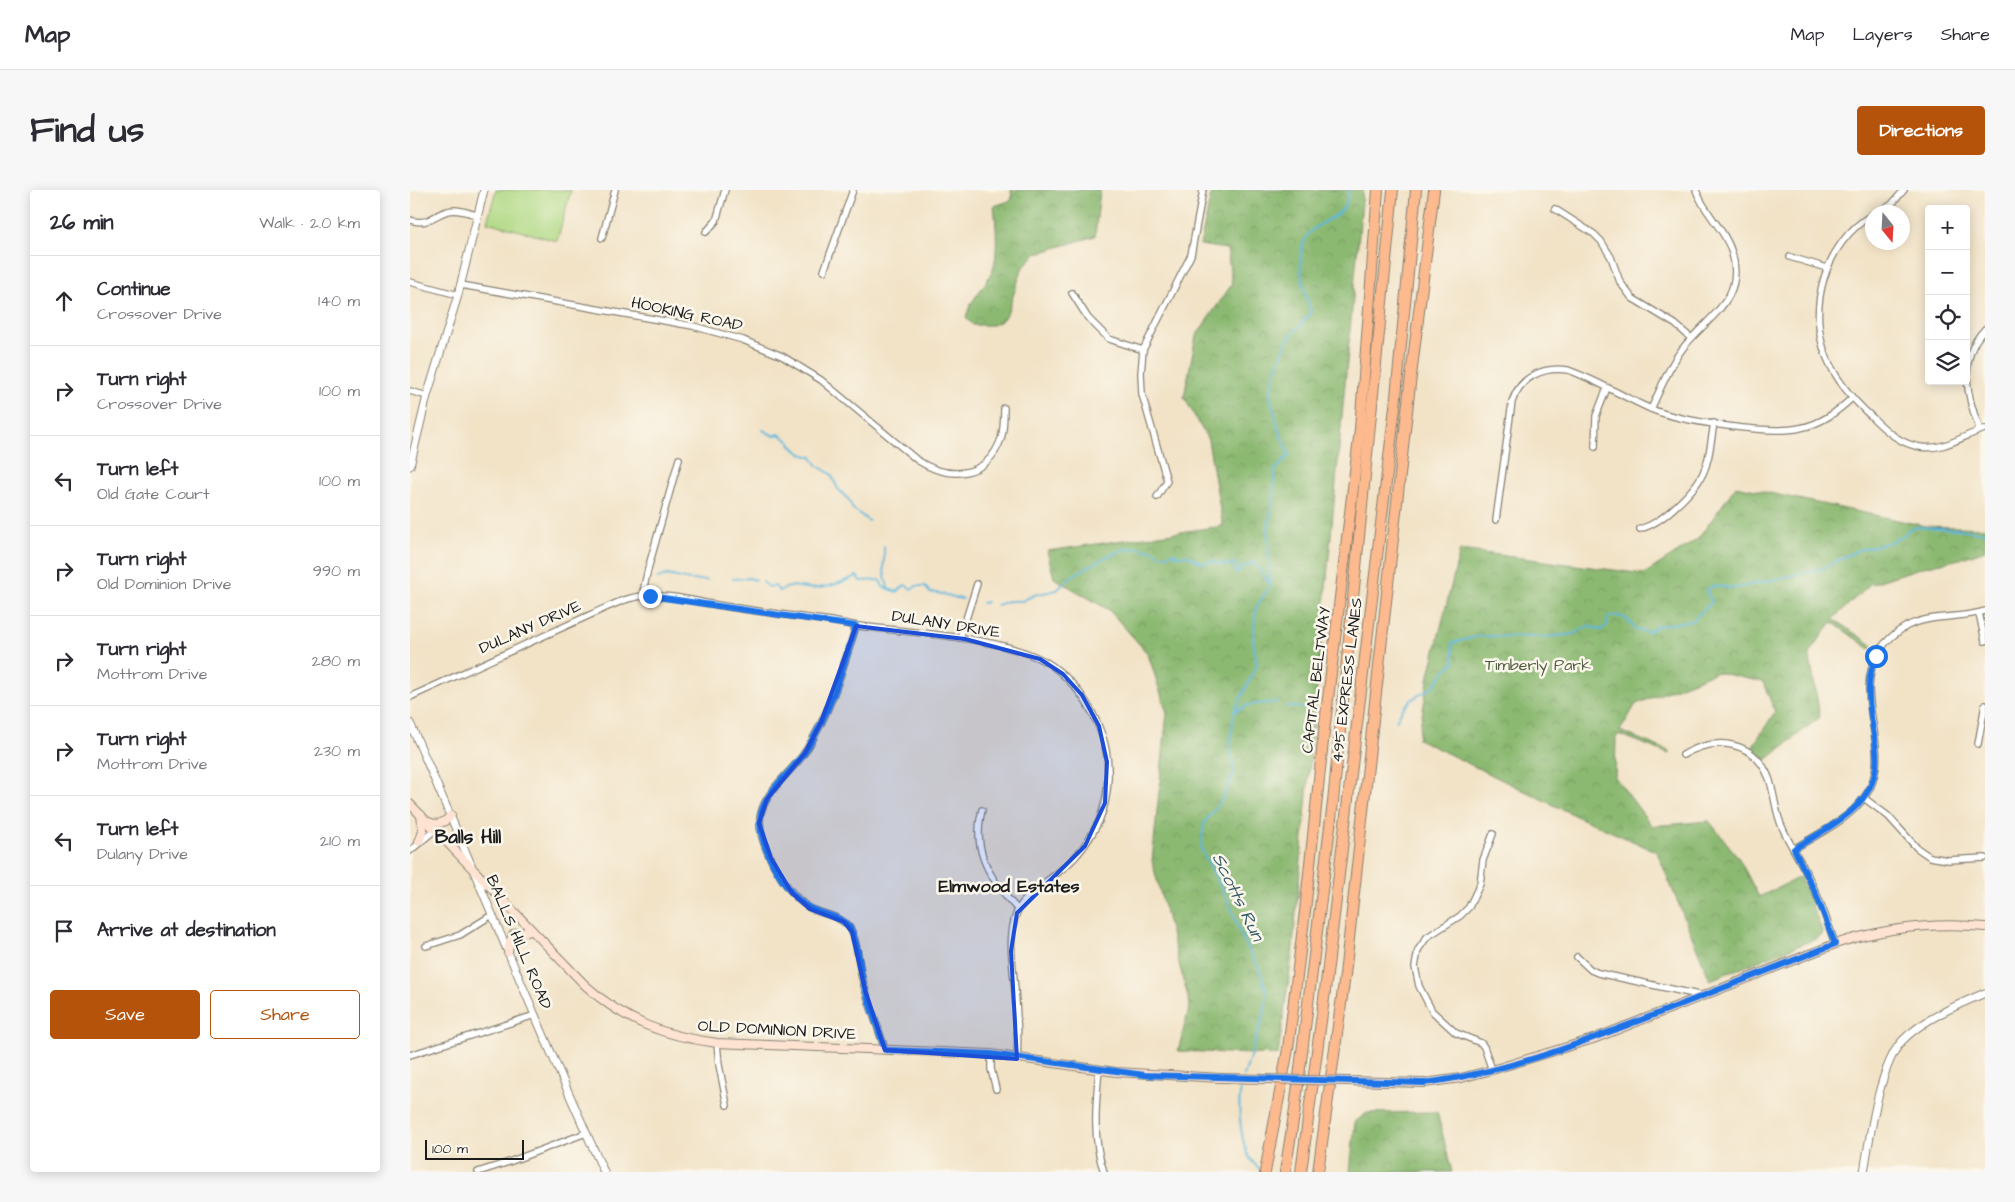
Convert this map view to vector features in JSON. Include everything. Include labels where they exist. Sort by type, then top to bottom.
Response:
[{"type":"highway","name":"CAPITAL BELTWAY","points":[[1265,1172],[1289,1039],[1360,429],[1378,190]]},
{"type":"highway","name":"495 EXPRESS LANES","points":[[1285,1172],[1333,802],[1392,190]]},
{"type":"highway","name":"495 EXPRESS LANES","points":[[1301,1172],[1325,991],[1395,407],[1416,190]]},
{"type":"highway","points":[[1318,1172],[1345,975],[1410,384],[1434,190]]},
{"type":"main road","name":"OLD DOMINION DRIVE","points":[[410,804],[594,993],[626,1016],[655,1030],[674,1036],[717,1043],[991,1054],[1145,1075],[1424,1083],[1462,1078],[1580,1044],[1835,944],[1874,932],[1913,926],[1951,924],[1985,927]]},
{"type":"main road","points":[[419,842],[423,831],[423,817],[437,824],[444,822],[451,815]]},
{"type":"main road","points":[[508,952],[510,940],[514,934],[532,931]]},
{"type":"street","points":[[410,466],[427,396],[461,285],[484,190]]},
{"type":"street","points":[[602,238],[616,190]]},
{"type":"street","points":[[706,232],[716,221],[725,190]]},
{"type":"street","points":[[824,271],[852,190]]},
{"type":"street","points":[[1156,497],[1167,481],[1142,394],[1143,350],[1191,255],[1203,190]]},
{"type":"street","points":[[1651,409],[1675,360],[1691,338],[1725,304],[1732,286],[1734,275],[1729,245],[1703,205],[1696,190]]},
{"type":"street","points":[[1889,205],[1904,190]]},
{"type":"street","points":[[1555,209],[1594,234],[1601,241],[1611,258],[1620,282],[1632,298],[1675,324],[1691,338]]},
{"type":"street","points":[[410,220],[418,222],[429,221],[450,210],[477,215]]},
{"type":"street","points":[[1865,222],[1848,235],[1827,268],[1820,302],[1821,338],[1827,358],[1834,372],[1852,398],[1887,431],[1902,442],[1922,448],[1941,447],[1983,430],[1968,396],[1967,373],[1973,349],[1985,329]]},
{"type":"street","points":[[1790,257],[1827,268]]},
{"type":"street","points":[[410,282],[458,295]]},
{"type":"street","name":"HOOKING ROAD","points":[[461,285],[693,326],[715,331],[762,347],[821,380],[918,460],[930,468],[944,473],[953,474],[971,470],[986,461],[994,453],[1004,428],[1004,408]]},
{"type":"street","points":[[1072,294],[1088,318],[1109,339],[1143,350]]},
{"type":"street","points":[[1496,520],[1512,402],[1519,387],[1532,375],[1542,371],[1559,368],[1575,372],[1651,409],[1681,418],[1772,430],[1800,428],[1824,420],[1852,398]]},
{"type":"street","points":[[1595,447],[1596,416],[1607,388]]},
{"type":"street","points":[[410,391],[427,396]]},
{"type":"street","points":[[1640,529],[1659,520],[1700,482],[1708,462],[1714,423]]},
{"type":"street","points":[[642,596],[679,459]]},
{"type":"street","points":[[960,638],[977,584]]},
{"type":"street","name":"DULANY DRIVE","points":[[410,696],[598,611],[642,596],[680,599],[856,626],[960,638],[1013,648],[1050,664],[1063,674],[1082,695],[1099,726],[1104,743],[1106,792],[1104,808],[1078,856],[1024,901],[1018,910]]},
{"type":"street","points":[[1794,849],[1847,816],[1864,798],[1874,777],[1876,765],[1868,689],[1872,666],[1879,652],[1897,632],[1916,622],[1982,612],[1985,641]]},
{"type":"street","points":[[856,626],[835,690],[822,722],[804,753],[767,799],[761,812],[759,823],[763,842],[792,894],[810,909],[844,922],[852,932],[865,990],[885,1050]]},
{"type":"street","points":[[1978,744],[1985,705]]},
{"type":"street","name":"BALLS HILL ROAD","points":[[410,723],[604,1172]]},
{"type":"street","points":[[1683,755],[1704,746],[1724,743],[1740,747],[1756,759],[1766,772],[1779,820],[1816,894],[1835,944]]},
{"type":"street","points":[[1864,798],[1893,822],[1916,848],[1930,857],[1948,860],[1985,858]]},
{"type":"street","points":[[982,810],[979,839],[985,864],[998,887],[1018,910],[1013,928],[1011,951],[1019,1036],[1017,1059]]},
{"type":"street","points":[[410,851],[435,830]]},
{"type":"street","points":[[1492,1070],[1481,1043],[1456,1033],[1432,1011],[1419,986],[1415,967],[1418,950],[1427,937],[1470,908],[1480,884],[1483,860],[1493,834]]},
{"type":"street","points":[[426,946],[460,935],[492,915]]},
{"type":"street","points":[[1578,957],[1586,966],[1598,973],[1703,996]]},
{"type":"street","points":[[1864,1172],[1882,1086],[1890,1058],[1895,1049],[1909,1034],[1932,1019],[1985,992]]},
{"type":"street","points":[[410,1055],[535,1015]]},
{"type":"street","points":[[717,1043],[719,1065],[727,1105]]},
{"type":"street","points":[[991,1054],[991,1069],[996,1089]]},
{"type":"street","points":[[1099,1069],[1096,1100],[1096,1140],[1104,1172]]},
{"type":"street","points":[[478,1172],[586,1133]]},
{"type":"highlighted area","points":[[856,626],[965,639],[1040,659],[1063,674],[1082,695],[1099,726],[1107,762],[1105,803],[1085,846],[1017,913],[1011,951],[1017,1059],[885,1050],[865,990],[852,932],[844,922],[810,909],[792,893],[771,858],[759,823],[767,799],[805,753],[821,722]]},
{"type":"green space","points":[[496,190],[571,190],[557,241],[487,222]]},
{"type":"green space","points":[[1011,190],[1100,190],[1095,236],[1035,254],[1022,269],[1007,314],[1001,321],[992,325],[973,325],[966,318],[970,305],[989,277],[996,257],[994,206],[1012,200]]},
{"type":"green space","points":[[1212,190],[1363,190],[1292,956],[1278,1055],[1178,1051],[1190,1005],[1152,861],[1167,713],[1148,654],[1109,610],[1054,578],[1047,551],[1223,526],[1208,440],[1184,397],[1196,336],[1232,284],[1227,249],[1200,245]]},
{"type":"green space","name":"Timberly Park","points":[[1736,486],[1926,526],[1985,528],[1985,550],[1960,559],[1923,567],[1870,584],[1833,619],[1872,645],[1870,649],[1832,622],[1809,653],[1820,717],[1766,760],[1752,747],[1775,712],[1763,682],[1716,672],[1636,704],[1620,731],[1669,751],[1669,754],[1619,734],[1616,738],[1615,777],[1652,826],[1709,821],[1738,857],[1759,897],[1800,877],[1822,930],[1822,935],[1818,938],[1710,980],[1657,852],[1576,816],[1418,739],[1429,675],[1460,550],[1644,574],[1698,539]]},
{"type":"green space","points":[[1437,1112],[1452,1172],[1350,1172],[1355,1122],[1367,1113]]},
{"type":"waterway","name":"Scotts Run","points":[[1244,1076],[1265,1010],[1267,993],[1259,968],[1242,937],[1229,903],[1201,849],[1204,823],[1222,800],[1234,772],[1230,746],[1234,712],[1257,665],[1253,639],[1256,607],[1270,586],[1268,527],[1273,502],[1275,470],[1289,455],[1278,428],[1270,395],[1276,369],[1288,339],[1311,313],[1302,274],[1301,254],[1303,244],[1313,230],[1344,208],[1349,190]]},
{"type":"waterway","points":[[763,430],[774,436],[779,434],[789,441]]},
{"type":"waterway","points":[[790,443],[799,452],[811,456],[818,466],[831,474],[838,489],[849,500],[852,508],[869,521]]},
{"type":"waterway","points":[[1396,721],[1402,710],[1411,700],[1434,686],[1446,669],[1454,663],[1452,643],[1480,636],[1547,637],[1574,634],[1588,626],[1601,630],[1607,625],[1608,617],[1613,616],[1625,618],[1636,630],[1648,632],[1657,626],[1692,621],[1712,602],[1706,591],[1712,586],[1736,588],[1821,569],[1858,550],[1891,542],[1903,536],[1909,529],[1919,527],[1958,529],[1985,533]]},
{"type":"waterway","points":[[884,546],[884,571],[888,588]]},
{"type":"waterway","points":[[997,605],[1008,601],[1022,601],[1034,595],[1057,590],[1072,576],[1106,557],[1127,548],[1140,547],[1145,551],[1151,549],[1162,556],[1174,553],[1178,556],[1187,555],[1202,563],[1214,561],[1217,564],[1225,563],[1227,566],[1235,563],[1237,565],[1234,570],[1236,573],[1241,568],[1254,562],[1270,585]]},
{"type":"waterway","points":[[658,578],[667,575],[690,580],[707,580]]},
{"type":"waterway","points":[[763,582],[769,587],[775,586],[779,591],[795,586],[813,589],[838,584],[857,576],[860,581],[880,580],[883,587],[897,592],[905,585],[912,589],[916,586],[925,586],[930,593],[939,593],[963,599]]},
{"type":"waterway","points":[[733,579],[749,578],[756,580]]},
{"type":"waterway","points":[[982,603],[987,602]]},
{"type":"waterway","points":[[1234,712],[1248,705],[1277,702]]},
{"type":"waterway","points":[[1286,706],[1318,710]]},
{"type":"waterway","name":"Scotts Run","points":[[1243,1081],[1239,1108],[1243,1138],[1249,1157],[1261,1170]]},
{"type":"district","name":"Balls Hill","points":[[468,837]]},
{"type":"district","name":"Elmwood Estates","points":[[1009,886]]},
{"type":"route","points":[[650,596],[856,626],[835,690],[822,722],[804,753],[763,805],[759,823],[763,842],[792,894],[810,909],[838,919],[849,926],[854,939],[865,990],[885,1050],[991,1054],[1074,1067],[1145,1075],[1424,1083],[1462,1078],[1542,1056],[1593,1039],[1835,944],[1810,880],[1794,849],[1847,816],[1870,789],[1874,777],[1876,754],[1868,689],[1869,678],[1876,656]]}]
